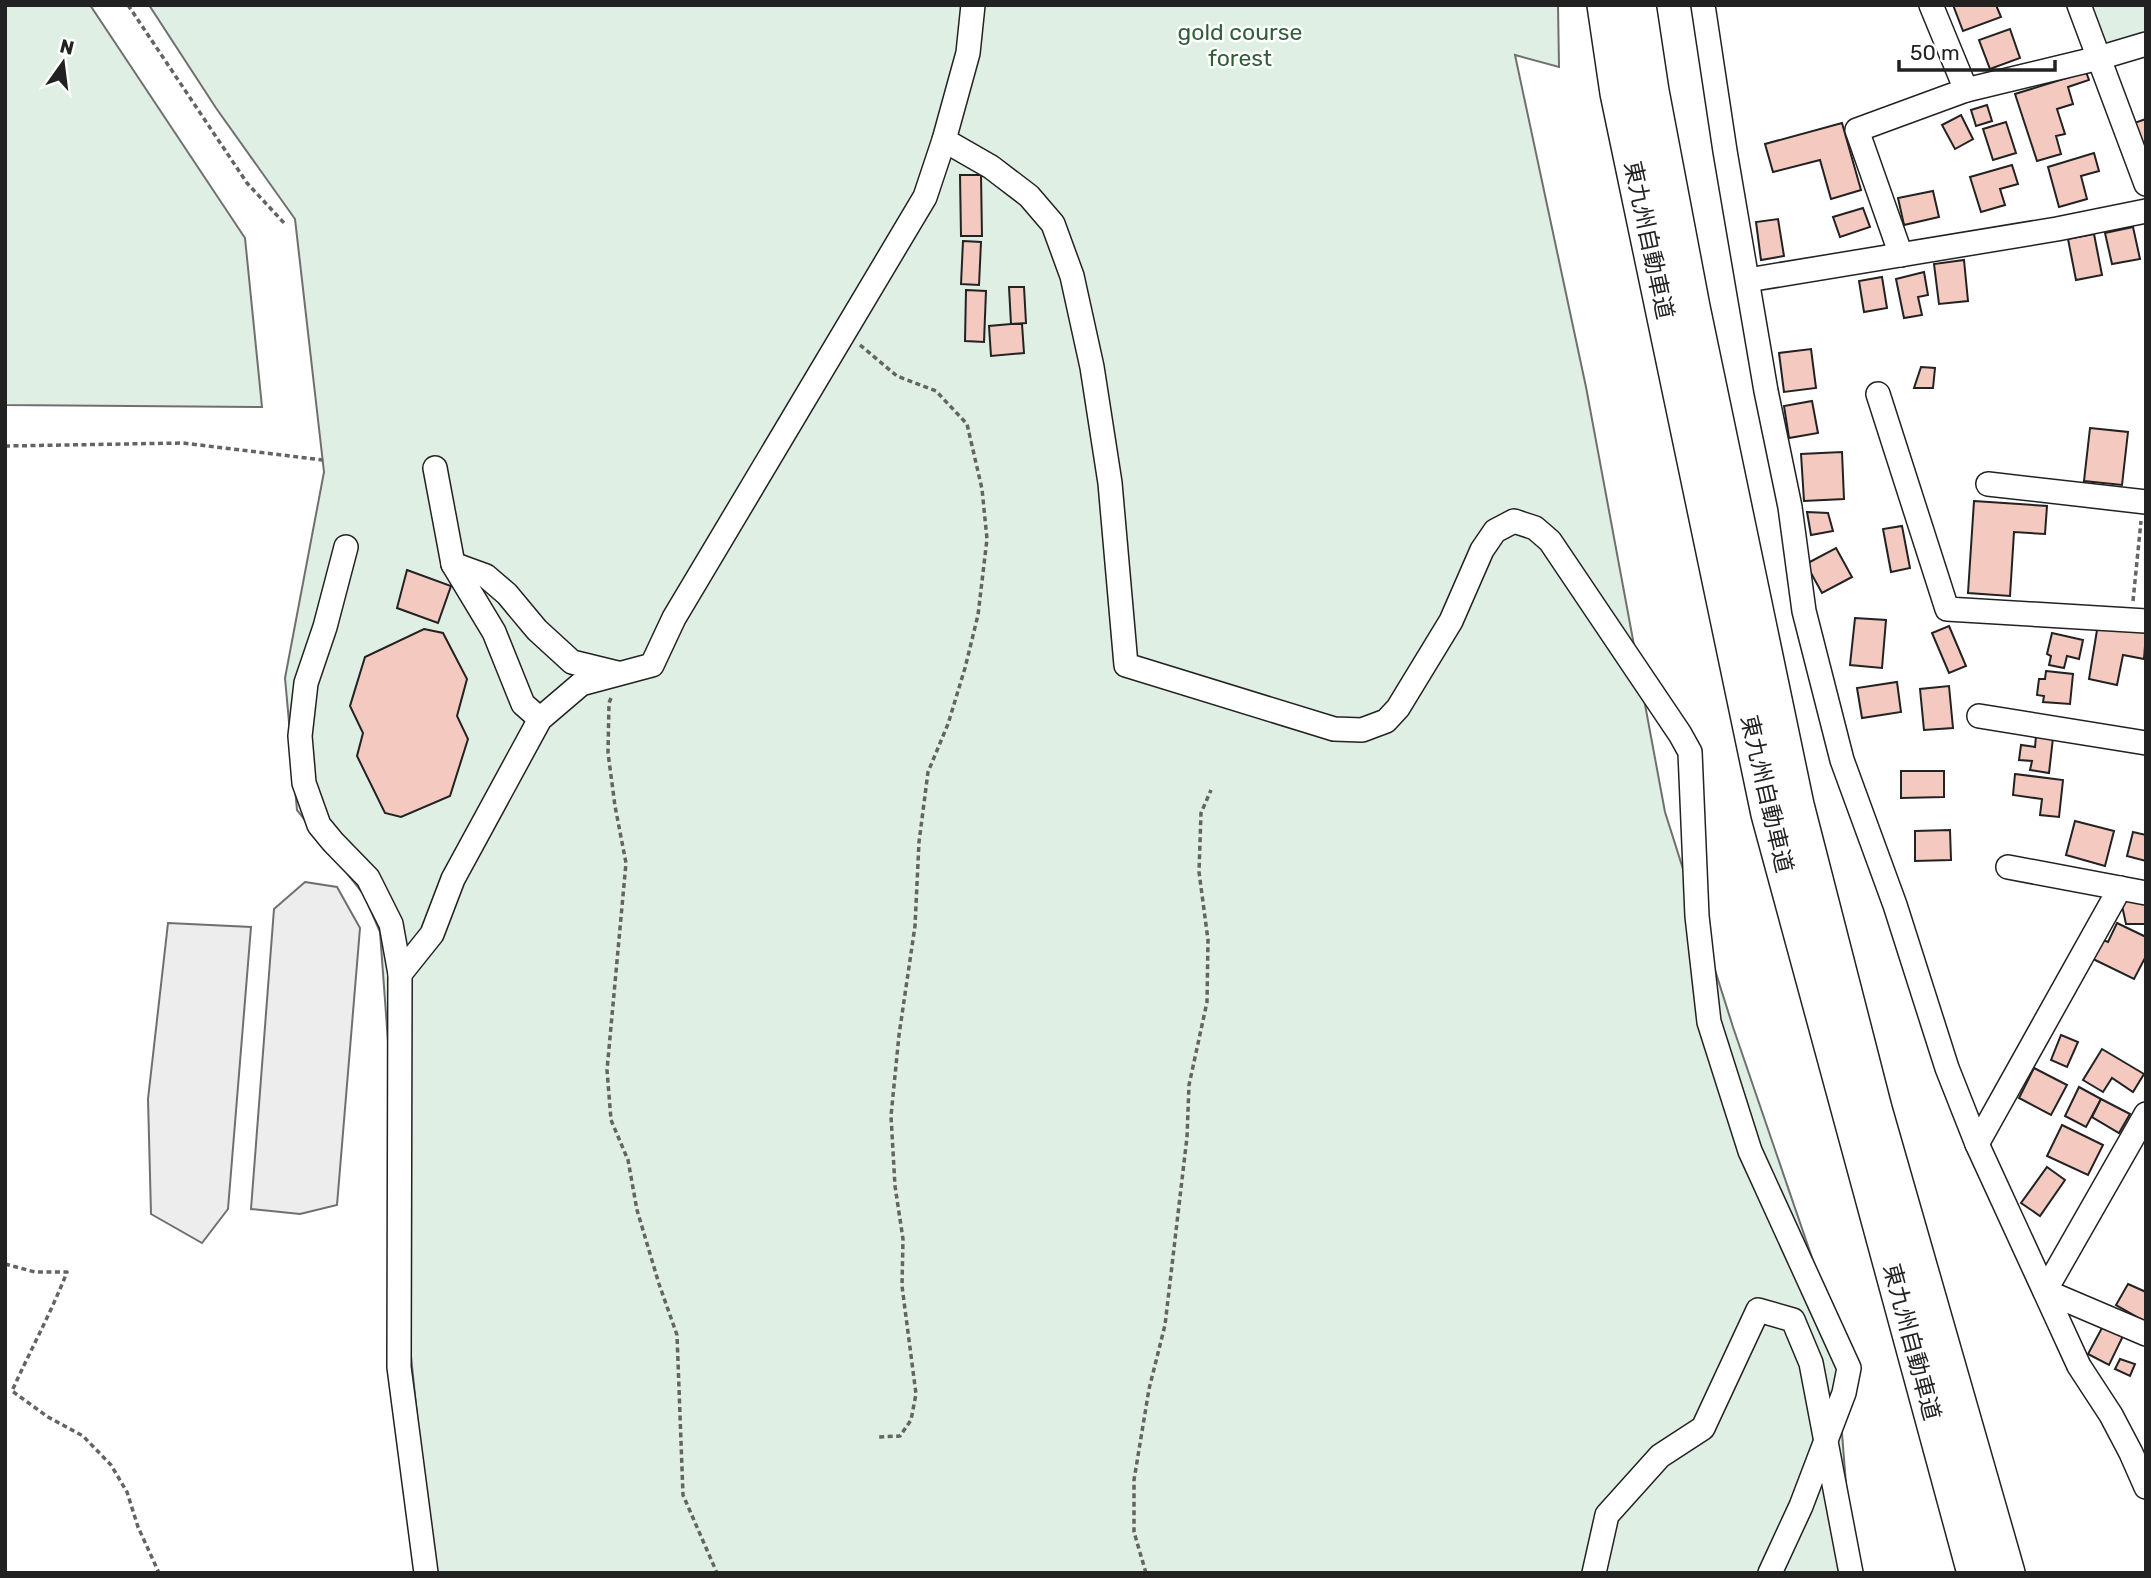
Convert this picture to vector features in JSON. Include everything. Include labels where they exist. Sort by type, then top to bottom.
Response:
[{"type":"highway","name":"東九州自動車道","points":[[1605,5],[1618,93],[1769,814],[1975,1573]]},
{"type":"highway","name":"東九州自動車道","points":[[1638,5],[1651,90],[1692,307],[1796,805],[1874,1109],[2007,1573]]},
{"type":"street","points":[[400,974],[432,934],[453,879],[540,719],[581,684],[652,665],[674,618],[925,197],[968,53],[973,5]]},
{"type":"street","points":[[1703,5],[1766,391],[1790,507],[1804,611],[1842,760],[1895,905],[1947,1068],[1976,1144],[2079,1366],[2116,1425],[2146,1487]]},
{"type":"street","points":[[1931,5],[1966,90]]},
{"type":"street","points":[[2079,5],[2146,184]]},
{"type":"street","points":[[1901,255],[1857,130],[1966,90],[2146,44]]},
{"type":"street","points":[[944,140],[991,167],[1029,196],[1053,224],[1072,276],[1092,367],[1110,484],[1126,665],[1334,729],[1362,730],[1386,721],[1398,708],[1451,621],[1482,550],[1495,531],[1514,521],[1535,528],[1550,541],[1681,733],[1690,752],[1697,916],[1709,1022],[1750,1152],[1849,1368],[1844,1393],[1801,1506],[1770,1573]]},
{"type":"street","points":[[1748,280],[2057,229],[2146,211]]},
{"type":"street","points":[[1878,394],[1947,609],[2138,620]]},
{"type":"street","points":[[435,468],[453,564],[494,632],[523,704],[540,719]]},
{"type":"street","points":[[1988,484],[2144,502]]},
{"type":"street","points":[[346,547],[325,627],[306,683],[300,736],[304,783],[319,825],[368,878],[391,924],[400,974],[399,1367],[426,1573]]},
{"type":"street","points":[[453,564],[486,576],[507,594],[537,631],[572,662],[624,674]]},
{"type":"street","points":[[1979,716],[2146,743]]},
{"type":"street","points":[[2008,867],[2146,893]]},
{"type":"street","points":[[1976,1144],[2120,888]]},
{"type":"street","points":[[2045,1291],[2146,1114]]},
{"type":"street","points":[[2045,1291],[2146,1334]]},
{"type":"street","points":[[1594,1573],[1606,1515],[1660,1455],[1703,1428],[1759,1310],[1793,1320],[1811,1363],[1851,1573]]},
{"type":"path","points":[[128,5],[247,183],[284,223]]},
{"type":"path","points":[[845,332],[897,376],[936,391],[967,424],[982,489],[987,538],[978,615],[969,654],[948,724],[928,772],[919,842],[915,926],[899,1035],[891,1116],[895,1186],[903,1239],[902,1286],[916,1394],[911,1420],[900,1436],[878,1437]]},
{"type":"path","points":[[5,446],[183,443],[323,460]]},
{"type":"path","points":[[2138,620],[2144,502]]},
{"type":"path","points":[[624,674],[609,703],[608,753],[626,863],[607,1070],[611,1120],[628,1160],[637,1210],[677,1335],[683,1494],[717,1573]]},
{"type":"path","points":[[1146,1573],[1134,1532],[1133,1480],[1149,1389],[1165,1325],[1187,1137],[1189,1085],[1207,1002],[1208,940],[1199,872],[1201,813],[1211,790]]},
{"type":"path","points":[[5,1264],[35,1272],[67,1272],[47,1321],[12,1391],[48,1418],[83,1436],[111,1465],[127,1492],[138,1527],[159,1573]]},
{"type":"green space","points":[[5,5],[90,5],[245,238],[262,407],[5,405]]},
{"type":"green space","name":"gold course forest","points":[[149,5],[1558,5],[1559,67],[1515,55],[1586,387],[1665,812],[1733,1027],[1833,1319],[1853,1573],[433,1573],[411,1356],[380,932],[364,895],[297,810],[285,678],[324,472],[295,219],[216,108]]},
{"type":"green space","points":[[2088,5],[2146,5],[2146,33],[2103,46]]},
{"type":"shaded area","points":[[305,882],[337,887],[360,928],[337,1205],[300,1214],[251,1209],[274,909]]},
{"type":"shaded area","points":[[168,923],[251,927],[228,1209],[202,1243],[151,1214],[148,1099]]},
{"type":"building","points":[[1953,5],[1996,5],[2001,17],[1963,31]]},
{"type":"building","points":[[2010,29],[2020,58],[1990,69],[1979,40]]},
{"type":"building","points":[[2086,72],[2089,80],[2068,87],[2073,104],[2057,109],[2065,134],[2056,136],[2061,154],[2037,161],[2015,94]]},
{"type":"building","points":[[1987,105],[1992,121],[1976,126],[1971,110]]},
{"type":"building","points":[[1961,115],[1973,139],[1955,149],[1942,125]]},
{"type":"building","points":[[2146,119],[2146,152],[2134,123]]},
{"type":"building","points":[[2006,122],[2016,153],[1993,160],[1983,129]]},
{"type":"building","points":[[1842,123],[1861,190],[1831,199],[1820,160],[1773,172],[1765,144]]},
{"type":"building","points":[[2094,153],[2099,171],[2081,176],[2087,199],[2059,207],[2048,167]]},
{"type":"building","points":[[2012,165],[2018,184],[2000,189],[2005,205],[1981,212],[1970,177]]},
{"type":"building","points":[[960,175],[981,175],[982,236],[961,236]]},
{"type":"building","points":[[1933,191],[1939,217],[1904,225],[1898,198]]},
{"type":"building","points":[[1863,208],[1870,227],[1840,237],[1833,217]]},
{"type":"building","points":[[1778,219],[1784,256],[1761,260],[1756,222]]},
{"type":"building","points":[[2133,227],[2140,259],[2112,264],[2105,233]]},
{"type":"building","points":[[2094,234],[2102,275],[2076,280],[2068,239]]},
{"type":"building","points":[[963,241],[981,242],[979,285],[961,284]]},
{"type":"building","points":[[1964,260],[1968,301],[1939,304],[1934,264]]},
{"type":"building","points":[[1924,272],[1928,295],[1918,297],[1922,315],[1904,318],[1896,279]]},
{"type":"building","points":[[1882,277],[1887,308],[1864,312],[1859,281]]},
{"type":"building","points":[[1009,287],[1024,287],[1026,323],[1011,324]]},
{"type":"building","points":[[966,290],[986,291],[984,342],[965,341]]},
{"type":"building","points":[[1022,324],[1024,353],[991,356],[989,326]]},
{"type":"building","points":[[1811,349],[1816,388],[1784,392],[1779,353]]},
{"type":"building","points":[[1921,367],[1935,368],[1933,388],[1914,388]]},
{"type":"building","points":[[1812,401],[1818,433],[1789,438],[1784,406]]},
{"type":"building","points":[[2090,428],[2128,432],[2122,485],[2084,481]]},
{"type":"building","points":[[1842,452],[1844,499],[1804,501],[1801,454]]},
{"type":"building","points":[[1974,501],[2047,506],[2045,534],[2014,532],[2010,596],[1968,593]]},
{"type":"building","points":[[1807,512],[1828,513],[1833,531],[1811,535]]},
{"type":"building","points":[[1902,526],[1910,568],[1891,572],[1883,529]]},
{"type":"building","points":[[1836,548],[1852,577],[1822,593],[1806,564]]},
{"type":"building","points":[[407,570],[451,586],[438,623],[397,608]]},
{"type":"building","points":[[1855,618],[1886,620],[1882,668],[1850,665]]},
{"type":"building","points":[[2098,624],[2146,633],[2144,659],[2123,655],[2117,685],[2089,679]]},
{"type":"building","points":[[1949,626],[1966,666],[1949,673],[1932,633]]},
{"type":"building","points":[[424,629],[443,633],[467,679],[457,716],[468,739],[450,796],[401,817],[385,813],[357,756],[363,733],[350,706],[365,657]]},
{"type":"building","points":[[2052,633],[2083,640],[2079,659],[2067,656],[2064,668],[2049,665],[2051,656],[2047,654]]},
{"type":"building","points":[[2046,671],[2073,674],[2070,704],[2043,702],[2044,696],[2037,695],[2039,679],[2045,679]]},
{"type":"building","points":[[1897,682],[1901,712],[1862,718],[1857,688]]},
{"type":"building","points":[[1949,686],[1953,728],[1924,730],[1920,689]]},
{"type":"building","points":[[2036,736],[2053,738],[2049,773],[2030,770],[2032,761],[2019,760],[2021,745],[2035,747]]},
{"type":"building","points":[[1901,771],[1944,771],[1944,797],[1901,798]]},
{"type":"building","points":[[2015,774],[2063,780],[2059,817],[2040,815],[2042,799],[2013,795]]},
{"type":"building","points":[[2075,821],[2114,831],[2105,866],[2066,855]]},
{"type":"building","points":[[1950,830],[1951,860],[1915,861],[1915,831]]},
{"type":"building","points":[[2133,832],[2146,835],[2146,861],[2127,856]]},
{"type":"building","points":[[2146,900],[2146,924],[2126,924],[2121,901]]},
{"type":"building","points":[[2117,923],[2146,937],[2146,956],[2134,979],[2091,958],[2101,939],[2108,942]]},
{"type":"building","points":[[2061,1035],[2078,1042],[2067,1067],[2051,1060]]},
{"type":"building","points":[[2102,1049],[2144,1074],[2133,1092],[2112,1078],[2103,1092],[2083,1080]]},
{"type":"building","points":[[2034,1068],[2067,1085],[2051,1115],[2019,1098]]},
{"type":"building","points":[[2079,1087],[2101,1099],[2086,1127],[2065,1116]]},
{"type":"building","points":[[2101,1099],[2130,1114],[2119,1133],[2092,1117]]},
{"type":"building","points":[[2062,1125],[2103,1145],[2088,1175],[2047,1156]]},
{"type":"building","points":[[2047,1167],[2065,1180],[2040,1216],[2021,1203]]},
{"type":"building","points":[[2128,1284],[2146,1292],[2146,1322],[2116,1305]]},
{"type":"building","points":[[2103,1326],[2123,1336],[2109,1365],[2088,1354]]},
{"type":"building","points":[[2120,1359],[2135,1364],[2130,1376],[2115,1369]]}]
